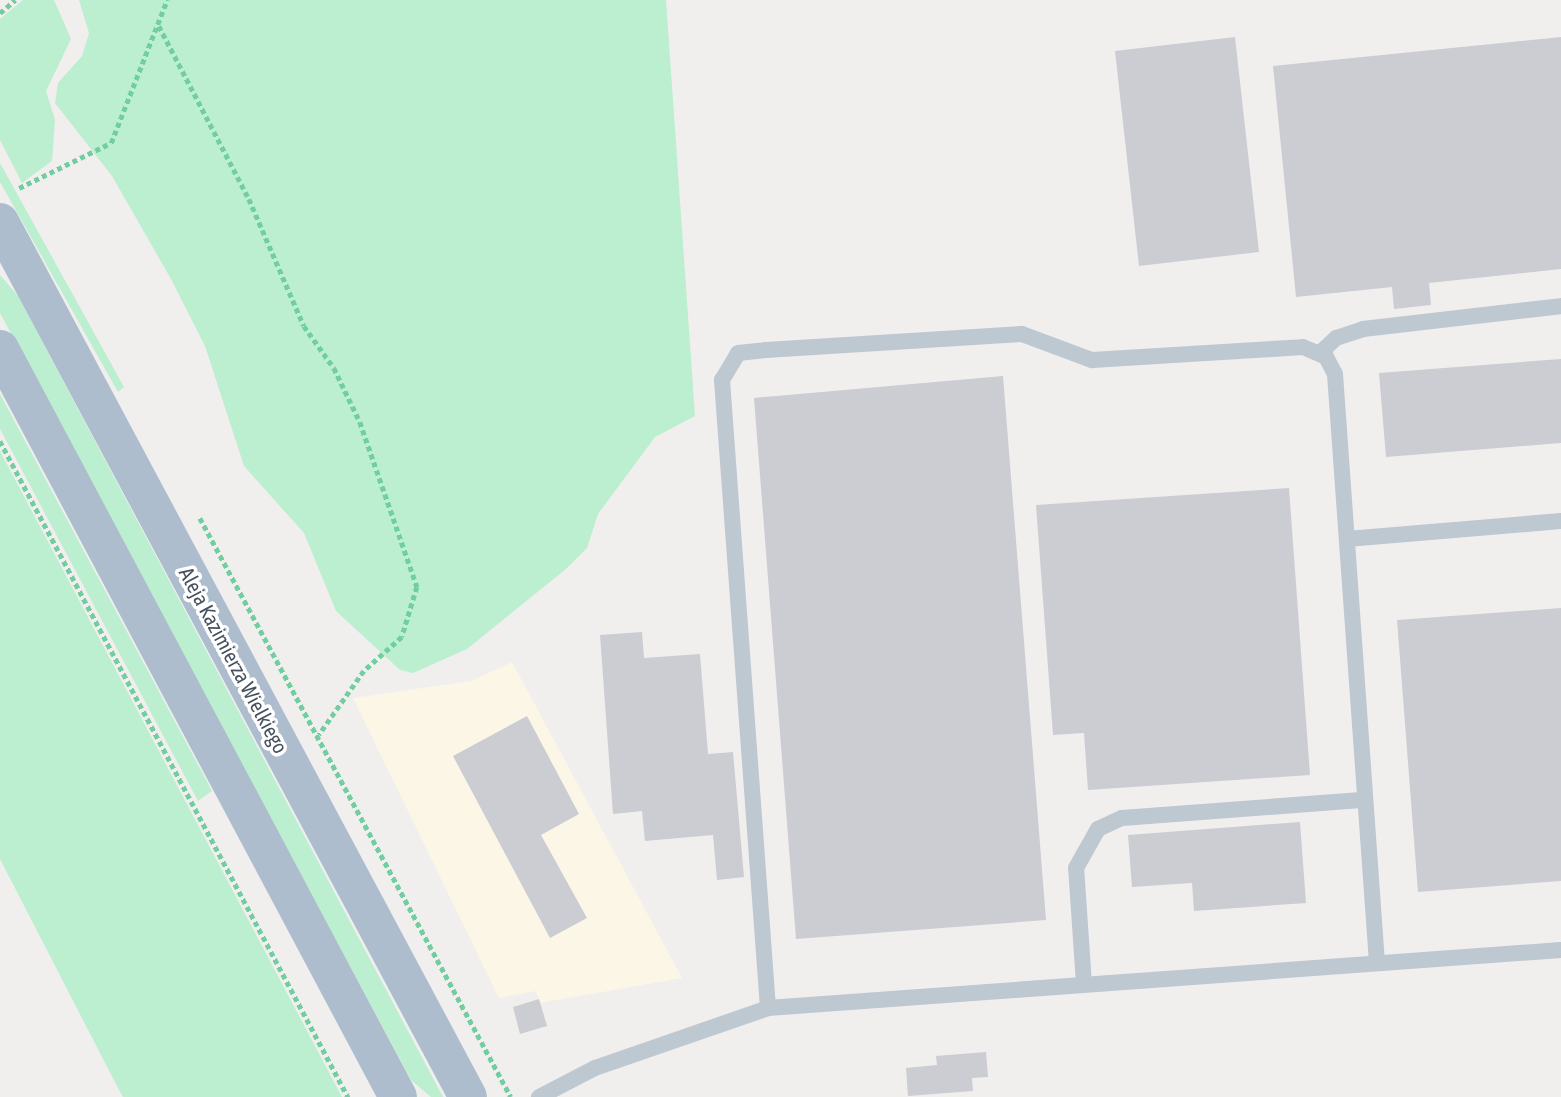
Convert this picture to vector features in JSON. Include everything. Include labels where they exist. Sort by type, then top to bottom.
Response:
[{"type":"main road","name":"Aleja Kazimierza Wielkiego","points":[[0,222],[468,1097]]},
{"type":"main road","points":[[0,349],[398,1097]]},
{"type":"lane","points":[[1320,353],[1336,338],[1363,329],[1561,306]]},
{"type":"lane","points":[[768,1008],[722,380],[729,362],[738,353],[766,350],[1022,334],[1092,360],[1303,346],[1320,353],[1335,374],[1377,963]]},
{"type":"lane","points":[[1347,539],[1561,521]]},
{"type":"lane","points":[[1084,984],[1076,868],[1098,829],[1122,818],[1364,800]]},
{"type":"lane","points":[[539,1097],[595,1068],[768,1008],[1561,950]]},
{"type":"path","points":[[0,13],[15,0]]},
{"type":"path","points":[[19,188],[111,143],[167,0]]},
{"type":"path","points":[[159,26],[249,199],[304,326],[334,368],[360,422],[417,587],[402,637],[364,671],[319,735]]},
{"type":"path","points":[[0,441],[348,1097]]},
{"type":"path","points":[[192,503],[319,735],[511,1097]]},
{"type":"shaded area","points":[[512,662],[682,978],[540,1003],[536,991],[499,998],[353,698],[471,681]]},
{"type":"green space","points":[[23,0],[54,0],[71,39],[46,91],[55,120],[52,161],[22,183],[0,140],[0,19]]},
{"type":"green space","points":[[79,0],[666,0],[695,416],[655,437],[598,514],[587,548],[566,569],[467,649],[413,673],[400,670],[336,611],[304,533],[244,466],[205,346],[171,279],[112,176],[55,103],[58,83],[82,56],[89,33]]},
{"type":"green space","points":[[0,163],[124,387],[118,392],[0,182]]},
{"type":"green space","points":[[0,275],[18,296],[443,1097],[431,1097],[411,1080],[0,313]]},
{"type":"green space","points":[[0,394],[212,791],[198,801],[0,429]]},
{"type":"green space","points":[[0,451],[342,1097],[123,1097],[118,1088],[0,859]]},
{"type":"building","points":[[1235,37],[1259,252],[1139,266],[1115,51]]},
{"type":"building","points":[[1561,37],[1561,269],[1429,283],[1431,305],[1394,309],[1392,287],[1296,297],[1273,66]]},
{"type":"building","points":[[1561,359],[1561,443],[1386,457],[1379,373]]},
{"type":"building","points":[[1003,376],[1046,920],[796,939],[754,398]]},
{"type":"building","points":[[1289,488],[1310,775],[1088,790],[1084,733],[1053,735],[1036,505]]},
{"type":"building","points":[[1561,608],[1561,881],[1418,892],[1397,620]]},
{"type":"building","points":[[642,632],[644,658],[700,654],[708,754],[733,752],[744,877],[717,880],[713,835],[645,841],[642,811],[613,814],[600,635]]},
{"type":"building","points":[[527,716],[579,814],[541,835],[587,918],[550,938],[453,756]]},
{"type":"building","points":[[1300,822],[1306,903],[1194,911],[1192,883],[1132,887],[1128,835]]},
{"type":"building","points":[[539,999],[547,1026],[520,1034],[513,1007]]},
{"type":"building","points":[[986,1052],[988,1077],[972,1078],[973,1091],[908,1096],[906,1068],[937,1065],[936,1056]]}]
